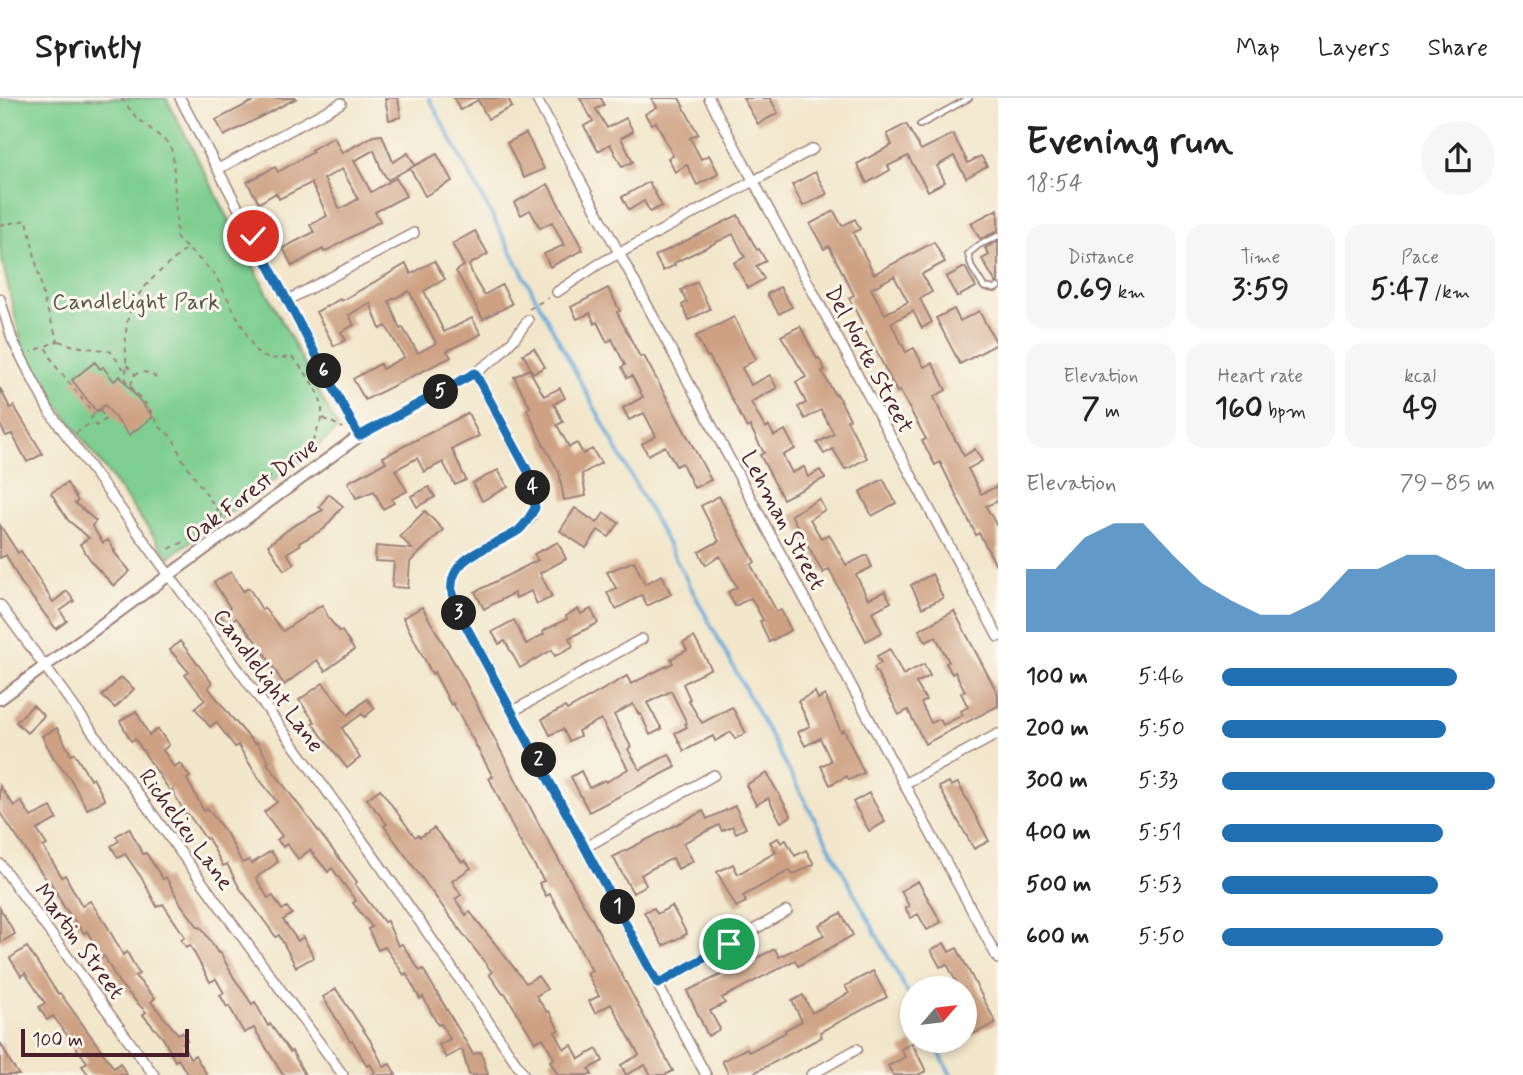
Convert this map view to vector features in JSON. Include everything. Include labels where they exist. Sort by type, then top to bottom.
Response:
[{"type":"street","points":[[180,98],[359,436]]},
{"type":"street","name":"Lehman Street","points":[[536,98],[998,959]]},
{"type":"street","name":"Del Norte Street","points":[[709,98],[998,637]]},
{"type":"street","points":[[218,169],[341,103]]},
{"type":"street","points":[[555,293],[619,253],[813,149]]},
{"type":"street","points":[[286,301],[414,233]]},
{"type":"street","name":"Candlelight Lane","points":[[0,299],[12,339],[49,411],[343,814],[524,1075]]},
{"type":"street","name":"Oak Forest Drive","points":[[0,699],[359,436],[475,373],[497,357],[514,339],[527,315]]},
{"type":"street","points":[[475,373],[531,477],[535,508],[519,530],[474,553],[463,562],[455,575],[452,591],[459,613],[706,1075]]},
{"type":"street","name":"Richelieu Lane","points":[[0,605],[343,1075]]},
{"type":"street","points":[[513,711],[642,639]]},
{"type":"street","points":[[904,784],[998,734]]},
{"type":"street","points":[[586,847],[714,775]]},
{"type":"street","name":"Martin Street","points":[[0,864],[154,1075]]},
{"type":"street","points":[[658,984],[787,911]]},
{"type":"street","points":[[811,1075],[857,1049]]},
{"type":"lane","points":[[920,125],[969,98]]},
{"type":"lane","points":[[998,236],[968,254],[972,268],[984,287],[998,287]]},
{"type":"path","points":[[121,98],[136,117],[159,133],[169,144],[173,154],[177,239],[214,273],[255,350],[262,358],[292,357],[318,393],[322,406],[322,418],[311,445],[221,516],[188,540],[167,549],[156,558]]},
{"type":"path","points":[[0,225],[27,220],[45,304],[58,341]]},
{"type":"path","points":[[186,249],[150,280],[136,298],[128,315],[125,334],[126,381],[149,408],[160,427],[173,438],[182,459],[221,516]]},
{"type":"path","points":[[527,315],[555,293]]},
{"type":"path","points":[[21,357],[58,341],[110,351],[127,372]]},
{"type":"path","points":[[45,347],[60,372],[94,415]]},
{"type":"path","points":[[127,365],[135,374]]},
{"type":"path","points":[[135,374],[148,372],[158,379]]},
{"type":"path","points":[[130,386],[135,374]]},
{"type":"path","points":[[100,411],[106,419],[96,426],[90,418],[105,405]]},
{"type":"path","points":[[322,418],[359,436]]},
{"type":"path","points":[[69,438],[93,421]]},
{"type":"green space","name":"Candlelight Park","points":[[0,98],[166,98],[338,429],[295,465],[169,557],[56,402],[22,346],[0,251]]},
{"type":"building","points":[[259,98],[297,98],[224,136],[216,120]]},
{"type":"building","points":[[385,98],[398,98],[401,117],[389,120]]},
{"type":"building","points":[[454,98],[508,98],[512,107],[488,119],[478,100],[460,110]]},
{"type":"building","points":[[580,98],[601,98],[604,105],[596,109],[607,128],[626,118],[633,131],[621,138],[633,162],[622,167],[610,144],[598,151],[584,126],[593,121]]},
{"type":"building","points":[[651,98],[679,98],[698,134],[690,138],[701,159],[709,155],[719,174],[697,185],[687,165],[675,172],[668,158],[673,156],[656,122],[651,124],[645,114],[657,107]]},
{"type":"building","points":[[743,98],[770,98],[778,113],[758,124]]},
{"type":"building","points":[[906,124],[921,150],[953,134],[968,163],[981,156],[987,166],[966,178],[954,156],[937,166],[945,182],[928,191],[908,156],[888,166],[890,170],[867,183],[857,164],[892,145],[887,134]]},
{"type":"building","points":[[526,133],[544,169],[524,178],[507,143]]},
{"type":"building","points":[[382,135],[393,162],[408,153],[415,165],[388,180],[374,150],[354,161],[371,192],[396,178],[406,196],[375,212],[380,221],[324,252],[323,249],[292,266],[283,248],[314,232],[310,225],[327,216],[311,183],[279,199],[276,193],[259,203],[247,182],[275,167],[278,172],[334,137],[342,153],[373,136]],"holes":[[[342,169],[358,199],[340,209],[324,179]]]},
{"type":"building","points":[[437,154],[452,181],[425,196],[410,168]]},
{"type":"building","points":[[815,172],[827,194],[803,206],[792,185]]},
{"type":"building","points":[[649,182],[662,206],[650,212],[644,201],[629,210],[622,197]]},
{"type":"building","points":[[548,184],[583,250],[550,267],[544,254],[564,245],[552,222],[540,228],[530,210],[521,215],[514,203]]},
{"type":"building","points":[[998,209],[998,231],[980,239],[971,223]]},
{"type":"building","points":[[834,211],[842,226],[855,219],[860,229],[853,233],[874,274],[934,242],[945,262],[922,274],[932,292],[920,299],[932,322],[922,328],[913,311],[891,323],[906,352],[914,348],[924,367],[932,363],[937,372],[946,390],[934,397],[942,415],[964,456],[975,449],[982,461],[968,469],[981,494],[998,486],[998,501],[986,506],[998,528],[998,569],[979,533],[976,535],[940,462],[935,465],[922,441],[926,439],[900,391],[897,392],[849,298],[854,295],[829,246],[824,249],[810,224]],"holes":[[[894,276],[908,302],[885,314],[871,289]]]},
{"type":"building","points":[[738,215],[766,261],[756,266],[764,279],[748,288],[734,263],[745,257],[733,234],[663,271],[655,256]]},
{"type":"building","points":[[475,231],[488,254],[469,265],[475,280],[484,295],[502,285],[512,304],[483,319],[456,271],[464,266],[452,244]]},
{"type":"building","points":[[998,241],[996,283],[982,259],[989,255],[985,248]]},
{"type":"building","points":[[434,261],[445,279],[424,291],[444,332],[472,318],[481,334],[447,351],[451,357],[365,400],[353,379],[380,364],[382,369],[404,357],[386,326],[380,329],[370,303],[349,315],[354,325],[341,332],[346,340],[334,346],[316,312],[406,264],[411,274]],"holes":[[[409,291],[436,343],[418,353],[403,328],[400,329],[389,301]]]},
{"type":"building","points":[[965,267],[976,287],[957,297],[946,277]]},
{"type":"building","points":[[697,282],[710,309],[689,320],[682,305],[687,302],[681,290]]},
{"type":"building","points":[[780,287],[792,307],[779,314],[767,294]]},
{"type":"building","points":[[608,288],[640,357],[644,356],[711,480],[694,488],[682,463],[676,466],[665,446],[648,455],[642,444],[656,436],[644,413],[629,420],[623,408],[643,397],[632,376],[627,378],[622,367],[625,365],[612,339],[607,342],[590,313],[577,319],[571,307]]},
{"type":"building","points":[[954,309],[960,321],[979,311],[997,344],[960,364],[936,318]]},
{"type":"building","points":[[734,317],[756,359],[742,368],[751,385],[770,375],[777,388],[751,402],[765,428],[769,426],[774,436],[785,430],[795,449],[783,455],[792,473],[804,467],[808,477],[820,470],[825,478],[783,499],[760,455],[764,453],[750,426],[747,428],[696,336]]},
{"type":"building","points":[[800,326],[850,419],[847,420],[867,458],[849,468],[845,469],[833,449],[824,454],[817,443],[834,434],[821,410],[805,419],[798,407],[806,403],[796,382],[806,377],[781,336]]},
{"type":"building","points":[[534,348],[545,367],[533,373],[523,354]]},
{"type":"building","points":[[95,362],[100,369],[103,367],[114,381],[120,376],[153,417],[129,435],[105,405],[96,411],[72,380]]},
{"type":"building","points":[[529,369],[544,396],[560,388],[565,398],[554,404],[563,422],[557,425],[569,447],[577,443],[583,454],[592,449],[601,463],[582,474],[586,496],[564,500],[559,472],[543,444],[527,409],[530,407],[514,377]]},
{"type":"building","points":[[0,388],[10,408],[14,406],[43,454],[27,462],[12,434],[6,436],[0,425]]},
{"type":"building","points":[[468,413],[479,436],[452,449],[466,480],[455,485],[443,462],[424,472],[417,458],[395,470],[407,491],[392,499],[394,503],[383,509],[374,491],[356,498],[348,482],[386,462],[383,457]]},
{"type":"building","points":[[498,470],[508,487],[482,501],[473,483]]},
{"type":"building","points":[[883,479],[896,503],[872,516],[860,492]]},
{"type":"building","points":[[67,483],[78,501],[75,503],[96,521],[92,526],[103,543],[108,540],[130,571],[114,586],[94,565],[80,544],[89,538],[68,520],[51,493]]},
{"type":"building","points":[[429,487],[435,497],[417,507],[411,496]]},
{"type":"building","points":[[329,494],[343,506],[324,529],[287,553],[294,564],[284,570],[268,545],[293,526],[323,510],[319,507]]},
{"type":"building","points":[[719,496],[755,562],[751,565],[777,612],[781,610],[791,630],[769,642],[760,621],[763,620],[751,598],[735,606],[728,592],[737,587],[720,556],[706,565],[699,552],[719,541],[701,506]]},
{"type":"building","points":[[819,499],[825,510],[810,519],[821,538],[829,534],[846,565],[867,555],[872,567],[856,575],[868,599],[885,591],[891,602],[872,612],[882,632],[866,641],[829,569],[823,573],[791,515]]},
{"type":"building","points":[[575,508],[597,523],[604,513],[619,523],[609,537],[598,530],[586,548],[560,531]]},
{"type":"building","points":[[425,511],[443,530],[410,562],[408,588],[392,587],[394,562],[375,561],[376,546],[412,549],[400,536]]},
{"type":"building","points":[[0,525],[18,553],[21,551],[53,602],[67,591],[74,601],[60,611],[67,621],[56,629],[20,581],[6,555],[0,558]]},
{"type":"building","points":[[558,542],[566,559],[540,573],[552,597],[537,604],[531,591],[516,598],[514,593],[484,609],[475,592],[538,560],[534,554]]},
{"type":"building","points":[[634,561],[645,584],[662,575],[671,594],[647,606],[642,595],[616,609],[607,593],[616,588],[607,572]]},
{"type":"building","points":[[231,572],[243,591],[249,588],[262,610],[264,608],[283,631],[322,605],[329,619],[342,631],[354,650],[325,671],[317,660],[284,685],[260,646],[236,618],[226,624],[220,614],[230,608],[214,582]]},
{"type":"building","points":[[932,574],[943,598],[922,608],[911,585]]},
{"type":"building","points":[[422,607],[462,676],[673,1071],[665,1075],[651,1075],[645,1065],[626,1075],[621,1065],[639,1055],[611,1004],[595,1013],[589,1001],[599,996],[587,973],[592,971],[550,894],[546,896],[539,883],[544,881],[519,840],[489,778],[493,777],[453,703],[451,705],[434,672],[432,674],[403,618]]},
{"type":"building","points":[[578,609],[581,614],[591,609],[598,623],[569,638],[573,646],[555,656],[552,650],[520,668],[505,641],[499,644],[492,632],[514,620],[526,644],[544,634],[543,631],[567,619],[566,616]]},
{"type":"building","points":[[954,611],[998,694],[998,706],[925,744],[908,710],[899,715],[874,667],[881,663],[877,656],[890,649],[903,675],[924,664],[930,676],[916,683],[926,700],[921,703],[931,723],[940,719],[943,725],[963,715],[961,711],[968,707],[961,693],[965,691],[955,672],[952,674],[946,663],[949,662],[936,637],[926,642],[919,630]]},
{"type":"building","points":[[694,637],[711,668],[683,684],[690,699],[688,700],[702,723],[732,707],[746,733],[735,739],[731,732],[715,741],[713,736],[684,751],[675,733],[687,727],[687,723],[671,691],[647,703],[662,729],[650,735],[641,714],[639,715],[633,704],[614,715],[640,770],[669,754],[676,767],[589,812],[571,777],[581,771],[589,788],[628,769],[601,719],[578,731],[580,736],[569,741],[563,729],[550,735],[542,719],[565,707],[567,710],[627,676],[631,684],[673,663],[671,659],[687,650],[683,643]]},
{"type":"building","points":[[180,641],[212,683],[208,687],[255,744],[257,742],[269,762],[267,763],[357,882],[355,884],[384,922],[387,921],[398,946],[402,944],[420,971],[423,969],[473,1054],[481,1052],[488,1075],[469,1075],[462,1049],[446,1058],[439,1045],[450,1039],[441,1024],[438,1025],[423,997],[420,999],[406,973],[404,975],[385,947],[378,950],[368,929],[372,927],[353,903],[356,901],[332,868],[328,872],[310,850],[298,859],[287,844],[283,847],[277,840],[282,836],[264,812],[277,802],[238,745],[235,747],[216,722],[210,727],[195,708],[205,700],[185,675],[189,672],[170,650]]},
{"type":"building","points":[[121,677],[134,689],[115,708],[102,696]]},
{"type":"building","points":[[323,683],[348,715],[367,699],[375,708],[365,717],[362,714],[342,728],[360,758],[347,768],[312,723],[315,722],[299,700]]},
{"type":"building","points":[[815,692],[818,699],[825,695],[841,732],[844,730],[864,773],[849,780],[847,776],[830,785],[821,766],[831,761],[820,738],[805,746],[798,732],[810,726],[798,701]]},
{"type":"building","points":[[33,705],[44,716],[27,733],[16,722]]},
{"type":"building","points":[[136,711],[149,735],[158,729],[169,745],[163,750],[174,767],[180,763],[190,777],[187,779],[204,811],[207,808],[227,834],[242,863],[249,860],[251,864],[271,851],[278,862],[256,878],[268,898],[273,896],[282,910],[287,907],[292,914],[283,920],[298,941],[303,937],[314,957],[296,967],[279,935],[276,937],[239,887],[227,864],[223,866],[208,838],[206,839],[188,814],[186,815],[172,790],[170,791],[135,739],[131,741],[120,721]]},
{"type":"building","points":[[57,728],[71,755],[74,753],[90,779],[93,778],[105,800],[87,809],[42,736]]},
{"type":"building","points":[[767,773],[791,816],[781,822],[768,798],[756,805],[746,785]]},
{"type":"building","points":[[949,782],[951,786],[958,783],[989,841],[974,849],[939,787]]},
{"type":"building","points":[[0,786],[14,806],[21,801],[31,817],[51,807],[57,819],[37,830],[47,845],[43,847],[62,877],[65,875],[82,906],[90,901],[123,955],[127,952],[139,974],[135,976],[155,998],[151,1002],[178,1034],[182,1032],[187,1040],[182,1043],[190,1058],[195,1055],[207,1075],[188,1075],[178,1059],[175,1061],[163,1038],[143,1015],[146,1012],[119,983],[104,956],[101,958],[87,931],[84,933],[64,907],[50,881],[48,882],[0,813]]},
{"type":"building","points":[[380,789],[415,837],[420,837],[434,828],[462,862],[465,860],[471,868],[452,881],[461,895],[455,899],[466,915],[470,912],[526,983],[538,976],[547,989],[536,996],[547,1012],[549,1011],[559,1030],[555,1032],[564,1049],[572,1045],[579,1059],[597,1049],[603,1061],[589,1069],[592,1075],[558,1075],[550,1061],[554,1058],[543,1038],[535,1042],[505,993],[503,994],[489,974],[492,972],[367,799]]},
{"type":"building","points":[[869,793],[885,822],[869,831],[853,802]]},
{"type":"building","points":[[735,806],[746,828],[736,833],[732,826],[722,831],[719,825],[683,843],[693,861],[678,869],[673,858],[651,869],[641,875],[646,885],[633,893],[613,857],[703,811],[707,819]]},
{"type":"building","points":[[129,828],[143,854],[146,853],[163,879],[166,877],[180,903],[199,928],[201,927],[218,953],[220,952],[234,978],[252,1004],[255,1002],[268,1026],[270,1024],[290,1052],[292,1051],[305,1075],[283,1075],[254,1028],[244,1033],[220,995],[224,993],[216,979],[210,982],[190,945],[186,947],[181,940],[185,937],[163,904],[157,907],[125,854],[118,858],[111,846],[119,841],[116,836]]},
{"type":"building","points":[[778,838],[781,843],[786,840],[795,856],[806,850],[814,864],[793,875],[790,870],[743,896],[746,902],[736,907],[717,872],[733,864],[738,874],[776,852],[770,842]]},
{"type":"building","points":[[918,881],[941,922],[927,930],[918,914],[911,918],[905,908],[909,906],[901,891]]},
{"type":"building","points":[[672,906],[687,934],[663,946],[644,912],[654,908],[657,914]]},
{"type":"building","points":[[0,908],[15,934],[0,943]]},
{"type":"building","points":[[841,913],[853,935],[798,966],[795,960],[722,998],[725,1003],[710,1011],[720,1029],[708,1036],[687,991],[775,949],[779,957],[824,935],[819,925]]},
{"type":"building","points":[[944,943],[949,952],[957,948],[972,976],[953,976],[947,964],[940,967],[931,950]]},
{"type":"building","points":[[27,947],[58,994],[60,993],[114,1068],[120,1063],[127,1075],[89,1075],[82,1066],[87,1062],[53,1016],[47,1020],[39,1007],[45,1003],[25,973],[21,976],[10,958]]},
{"type":"building","points":[[873,971],[887,997],[820,1032],[822,1037],[750,1075],[729,1075],[722,1061],[747,1048],[749,1052],[802,1021],[792,1001],[803,995],[812,1013],[849,993],[845,986]]},
{"type":"building","points":[[977,986],[996,1023],[977,1032]]},
{"type":"building","points":[[336,989],[370,1040],[384,1067],[390,1064],[396,1075],[370,1075],[375,1072],[370,1064],[367,1066],[323,997]]},
{"type":"building","points":[[0,1042],[12,1065],[19,1075],[0,1075]]},
{"type":"building","points":[[904,1054],[918,1054],[926,1071],[918,1075],[893,1075],[888,1066],[905,1057]]},
{"type":"waterway","points":[[429,98],[900,979]]},
{"type":"waterway","points":[[940,1054],[951,1075]]},
{"type":"route","points":[[253,236],[359,436],[475,373],[531,477],[535,508],[519,530],[474,553],[463,562],[455,575],[452,591],[459,613],[658,984],[729,944]]}]
